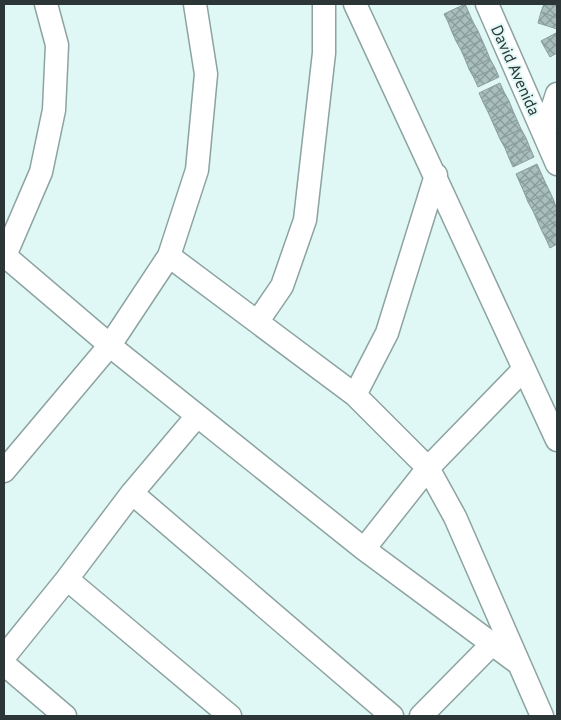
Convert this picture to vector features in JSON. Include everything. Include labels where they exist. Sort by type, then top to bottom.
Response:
[{"type":"street","points":[[46,4],[57,45],[54,110],[41,172],[4,256],[197,416],[364,549],[518,663]]},
{"type":"street","points":[[4,471],[110,345],[169,256],[197,170],[206,74],[195,4]]},
{"type":"street","points":[[258,321],[282,286],[305,220],[324,53],[324,4]]},
{"type":"street","points":[[355,4],[436,175],[557,440]]},
{"type":"street","name":"David Avenida","points":[[487,4],[557,164]]},
{"type":"street","points":[[544,134],[557,94]]},
{"type":"street","points":[[355,395],[387,333],[436,175]]},
{"type":"street","points":[[169,256],[355,395],[428,468],[455,517],[542,716]]},
{"type":"street","points":[[364,549],[428,468],[524,369]]},
{"type":"street","points":[[4,657],[67,579],[132,493],[197,416]]},
{"type":"street","points":[[132,493],[392,716]]},
{"type":"street","points":[[67,579],[230,716]]},
{"type":"street","points":[[421,716],[493,643]]},
{"type":"street","points":[[4,664],[65,716]]},
{"type":"building","points":[[465,4],[469,13],[448,22],[444,14]]},
{"type":"building","points":[[544,4],[557,6],[557,18],[541,12]]},
{"type":"building","points":[[541,12],[557,18],[557,29],[538,23]]},
{"type":"building","points":[[469,13],[473,22],[452,32],[448,22]]},
{"type":"building","points":[[473,22],[478,31],[456,41],[452,32]]},
{"type":"building","points":[[478,31],[482,40],[461,50],[456,41]]},
{"type":"building","points":[[556,33],[557,53],[550,57],[541,41]]},
{"type":"building","points":[[482,40],[486,49],[465,59],[461,50]]},
{"type":"building","points":[[486,49],[490,59],[469,69],[465,59]]},
{"type":"building","points":[[490,59],[495,68],[474,78],[469,69]]},
{"type":"building","points":[[495,68],[499,77],[478,87],[474,78]]},
{"type":"building","points":[[500,83],[504,92],[483,102],[479,93]]},
{"type":"building","points":[[504,92],[509,101],[488,112],[483,102]]},
{"type":"building","points":[[509,101],[513,111],[492,121],[488,112]]},
{"type":"building","points":[[513,111],[517,120],[496,130],[492,121]]},
{"type":"building","points":[[517,120],[521,129],[500,139],[496,130]]},
{"type":"building","points":[[521,129],[526,138],[505,148],[500,139]]},
{"type":"building","points":[[526,138],[530,148],[509,158],[505,148]]},
{"type":"building","points":[[530,148],[534,157],[513,167],[509,158]]},
{"type":"building","points":[[537,164],[541,173],[520,183],[516,174]]},
{"type":"building","points":[[541,173],[545,182],[524,192],[520,183]]},
{"type":"building","points":[[545,182],[550,192],[528,202],[524,192]]},
{"type":"building","points":[[550,192],[554,201],[533,211],[528,202]]},
{"type":"building","points":[[554,201],[557,210],[537,220],[533,211]]},
{"type":"building","points":[[557,210],[557,221],[541,229],[537,220]]},
{"type":"building","points":[[557,221],[557,233],[546,239],[541,229]]},
{"type":"building","points":[[557,233],[557,244],[550,248],[546,239]]}]
